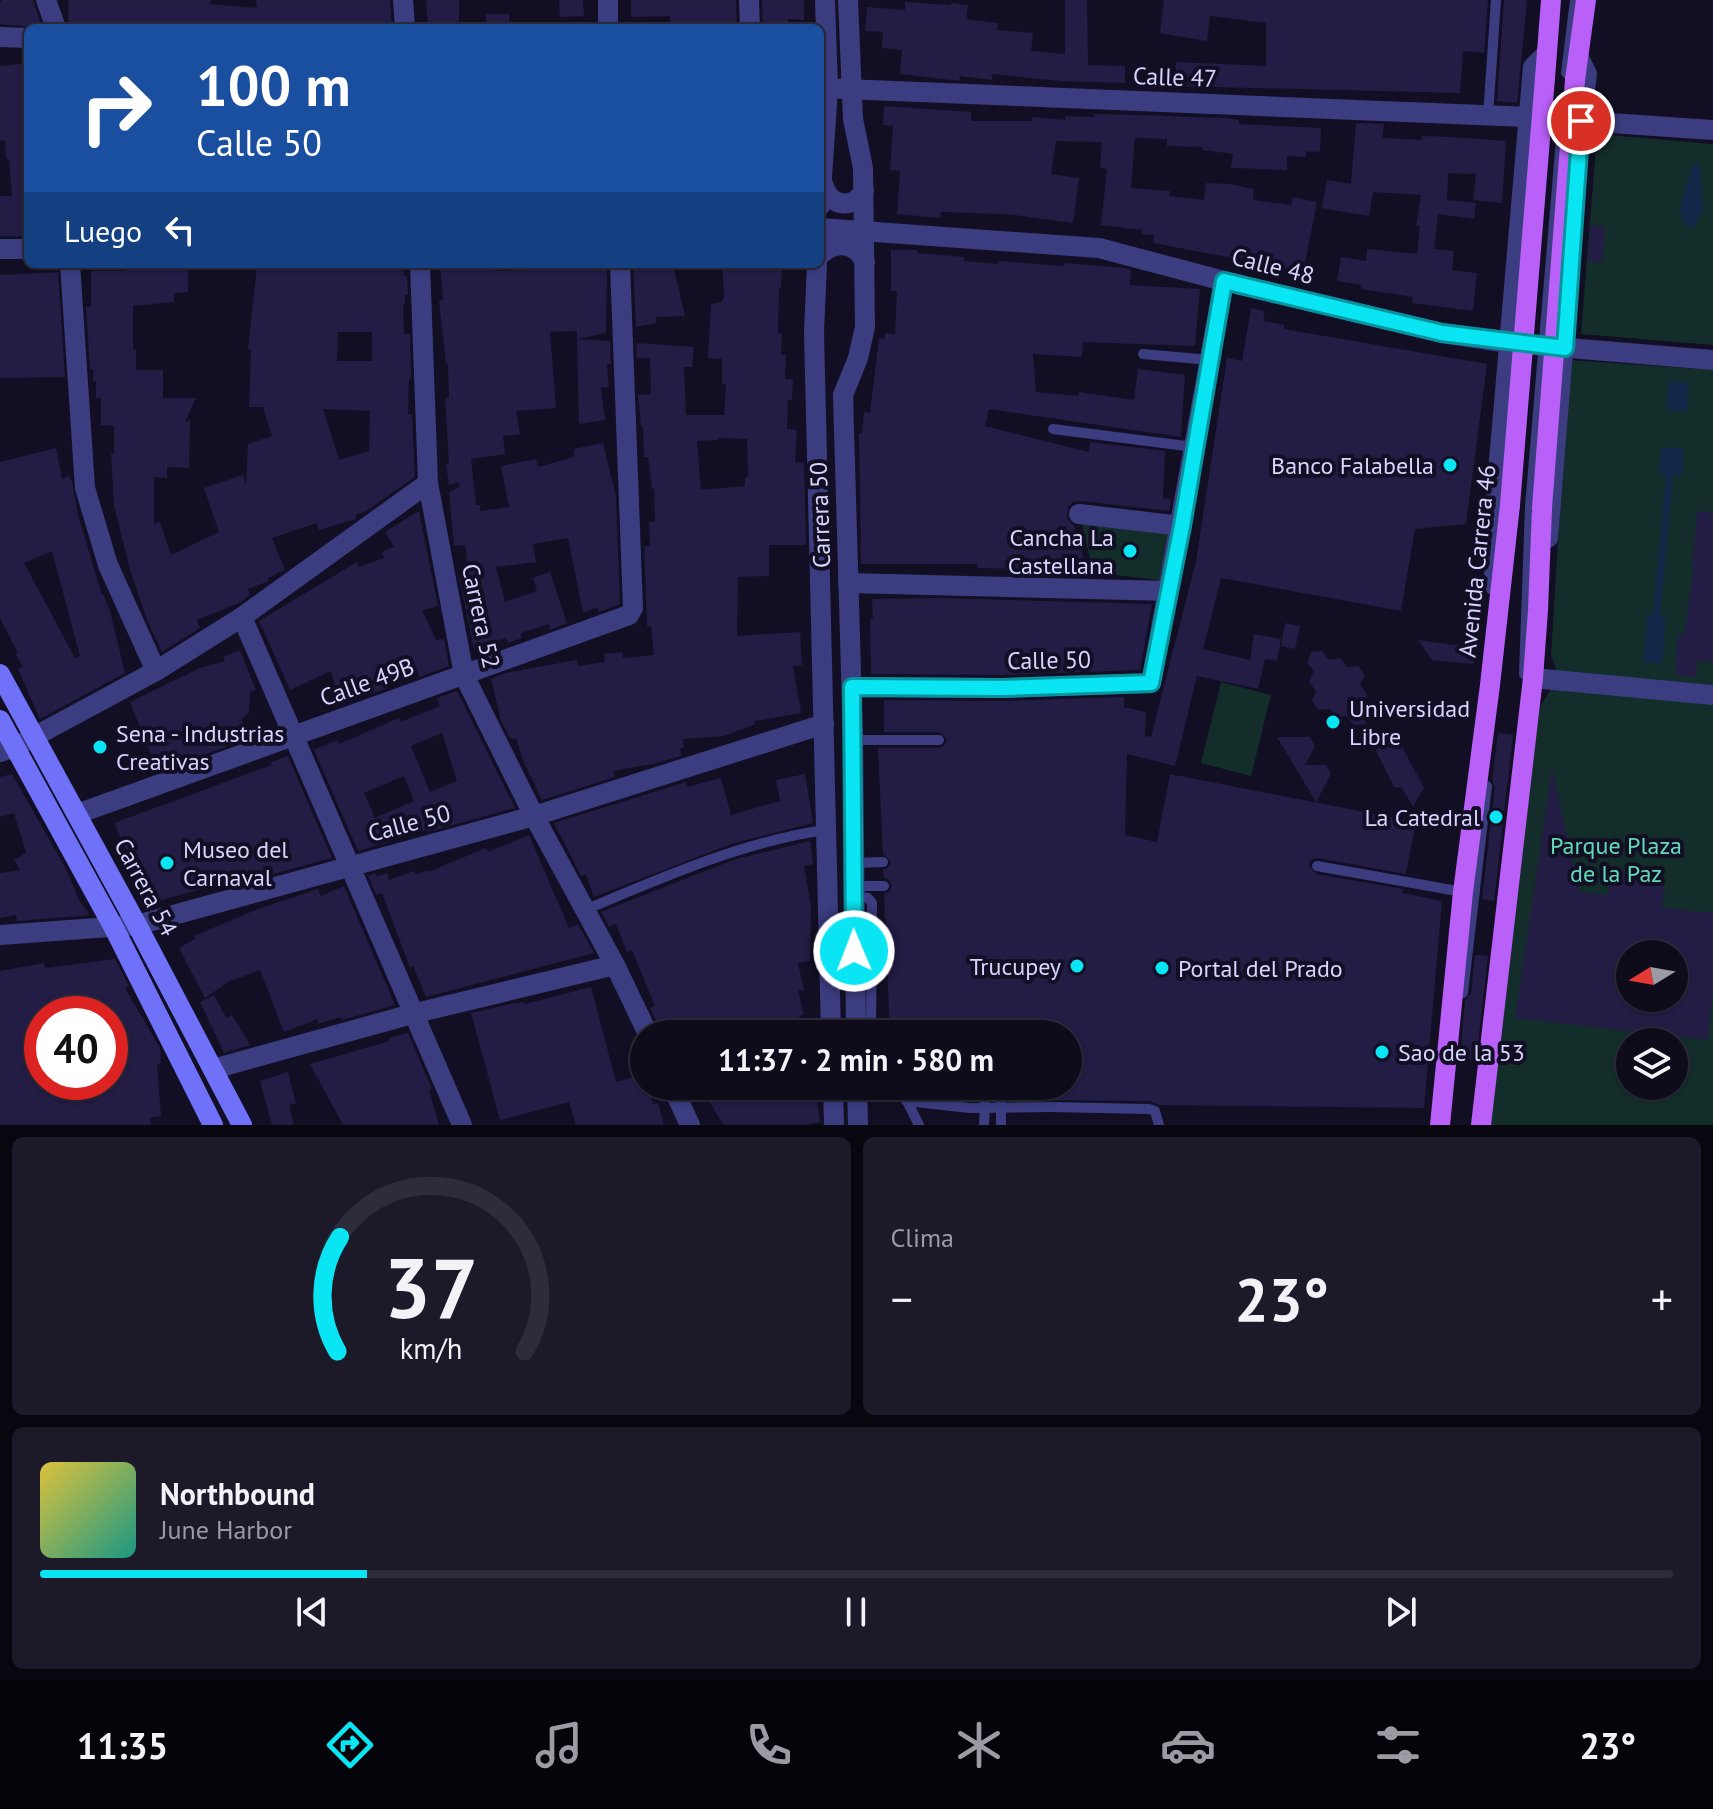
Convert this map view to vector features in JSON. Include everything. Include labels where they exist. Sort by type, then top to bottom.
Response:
[{"type":"main road","name":"Avenida Carrera 46","points":[[1481,1125],[1533,678],[1538,610],[1525,507],[1560,79],[1547,53],[1551,0]]},
{"type":"main road","name":"Avenida Carrera 46","points":[[1440,1125],[1463,892],[1497,610],[1525,507],[1560,79],[1579,58],[1586,0]]},
{"type":"main road","name":"Carrera 54","points":[[0,674],[242,1125]]},
{"type":"main road","name":"Carrera 54","points":[[0,720],[8,750],[114,928],[213,1125]]},
{"type":"street","points":[[46,0],[55,24]]},
{"type":"street","points":[[403,0],[405,24]]},
{"type":"street","points":[[608,0],[608,24]]},
{"type":"street","points":[[749,0],[750,24]]},
{"type":"street","points":[[824,89],[825,0]]},
{"type":"street","name":"Carrera 50","points":[[848,0],[851,90],[855,133],[863,168],[865,231],[865,327],[858,358],[843,395],[852,687],[856,1020]]},
{"type":"street","points":[[0,37],[24,38]]},
{"type":"street","points":[[1497,610],[1492,542],[1533,67],[1547,53]]},
{"type":"street","points":[[1538,610],[1552,510],[1587,74],[1579,58]]},
{"type":"street","name":"Calle 47","points":[[824,89],[1529,117]]},
{"type":"street","points":[[1581,121],[1713,130]]},
{"type":"street","points":[[824,187],[828,197],[841,204],[854,201],[864,191]]},
{"type":"street","name":"Calle 48","points":[[824,228],[1099,248],[1442,333],[1509,343],[1713,360]]},
{"type":"street","points":[[824,251],[842,244],[856,250],[865,262]]},
{"type":"street","points":[[0,249],[24,249]]},
{"type":"street","points":[[70,268],[85,488],[108,565],[156,671]]},
{"type":"street","name":"Carrera 52","points":[[420,268],[428,483],[464,675],[534,816],[587,909],[641,1020]]},
{"type":"street","name":"Calle 49B","points":[[77,814],[629,615],[633,608],[620,268]]},
{"type":"street","name":"Carrera 50","points":[[817,268],[814,333],[831,1020]]},
{"type":"street","points":[[848,583],[1169,591],[1224,281]]},
{"type":"street","points":[[8,750],[156,671],[242,617],[428,483]]},
{"type":"street","points":[[1079,514],[1182,526]]},
{"type":"street","name":"Calle 50","points":[[852,687],[1003,688],[1151,683],[1169,591]]},
{"type":"street","points":[[242,617],[462,1125]]},
{"type":"street","points":[[1533,678],[1713,695]]},
{"type":"street","name":"Calle 50","points":[[0,935],[137,925],[534,816],[824,724]]},
{"type":"street","points":[[213,1069],[412,1014],[615,965]]},
{"type":"street","points":[[678,1100],[690,1125]]},
{"type":"street","points":[[833,1100],[834,1125]]},
{"type":"street","points":[[857,1100],[858,1125]]},
{"type":"lane","points":[[1488,116],[1496,0]]},
{"type":"lane","points":[[1560,79],[1561,0]]},
{"type":"lane","points":[[1560,79],[1575,0]]},
{"type":"lane","points":[[1143,354],[1210,360]]},
{"type":"lane","points":[[1053,429],[1194,447]]},
{"type":"lane","points":[[1449,1125],[1525,507]]},
{"type":"lane","points":[[1472,1125],[1523,690],[1525,507]]},
{"type":"lane","points":[[853,740],[939,740]]},
{"type":"lane","points":[[587,909],[703,864],[773,842],[825,830]]},
{"type":"lane","points":[[854,863],[883,862]]},
{"type":"lane","points":[[1317,866],[1463,892]]},
{"type":"lane","points":[[854,891],[884,886]]},
{"type":"lane","points":[[854,891],[872,903],[871,1020]]},
{"type":"lane","points":[[907,1101],[970,1108],[1149,1109],[1155,1111],[1159,1125]]},
{"type":"lane","points":[[907,1101],[919,1125]]},
{"type":"lane","points":[[984,1125],[985,1103]]},
{"type":"lane","points":[[1001,1103],[1001,1125]]},
{"type":"green space","points":[[1597,134],[1713,144],[1713,345],[1581,334]]},
{"type":"green space","points":[[1569,360],[1713,370],[1713,686],[1557,672],[1551,656]]},
{"type":"green space","name":"Cancha La Castellana","points":[[1081,520],[1177,531],[1165,581],[1093,572]]},
{"type":"green space","points":[[1221,682],[1271,695],[1251,776],[1201,763]]},
{"type":"green space","name":"Parque Plaza de la Paz","points":[[1551,689],[1713,701],[1713,1125],[1484,1125],[1540,707]]},
{"type":"water","points":[[1693,164],[1700,164],[1703,210],[1694,227],[1687,227],[1679,210]]},
{"type":"water","points":[[1669,381],[1689,383],[1687,412],[1666,410]]},
{"type":"water","points":[[1661,447],[1684,449],[1682,476],[1673,476],[1660,616],[1666,618],[1662,663],[1643,662],[1647,615],[1653,615],[1666,475],[1659,474]]},
{"type":"building","points":[[33,0],[41,24],[0,24],[0,2]]},
{"type":"building","points":[[68,0],[211,0],[210,4],[257,8],[256,0],[390,0],[392,24],[91,24],[69,24]]},
{"type":"building","points":[[426,0],[459,0],[459,24],[428,24]]},
{"type":"building","points":[[559,0],[583,0],[584,16],[560,17]]},
{"type":"building","points":[[631,0],[736,0],[737,24],[670,24],[670,16],[631,17]]},
{"type":"building","points":[[762,0],[804,0],[804,20],[788,19],[788,24],[763,24]]},
{"type":"building","points":[[1065,0],[1087,0],[1088,65],[1125,66],[1125,83],[992,74],[992,80],[960,76],[959,81],[900,74],[902,50],[882,48],[883,32],[865,31],[867,7],[905,10],[905,2],[951,3],[968,5],[966,19],[998,23],[997,30],[1033,33],[1031,51],[1065,54]]},
{"type":"building","points":[[1164,0],[1488,0],[1484,53],[1463,51],[1460,93],[1175,86],[1176,62],[1266,66],[1266,23],[1210,16],[1207,41],[1160,33]]},
{"type":"building","points":[[1504,0],[1527,0],[1517,103],[1497,101]]},
{"type":"building","points":[[486,14],[509,14],[509,24],[486,24]]},
{"type":"building","points":[[24,63],[24,236],[0,236],[0,196],[12,196],[5,140],[0,141],[0,66]]},
{"type":"building","points":[[884,106],[971,112],[971,121],[1032,121],[1032,117],[1065,120],[1065,116],[1094,117],[1094,114],[1225,118],[1239,120],[1239,124],[1321,128],[1320,152],[1306,151],[1306,157],[1287,156],[1287,170],[1231,168],[1233,154],[1203,150],[1203,147],[1167,146],[1167,139],[1135,138],[1131,188],[1170,191],[1169,196],[1204,200],[1206,183],[1230,184],[1254,189],[1253,200],[1291,205],[1293,197],[1317,202],[1303,273],[1259,265],[1260,260],[1153,243],[1154,235],[1142,234],[1142,230],[1101,225],[1107,169],[1100,168],[1102,142],[1056,141],[1051,174],[1079,178],[1073,223],[1006,214],[941,212],[940,218],[897,214],[900,171],[890,170],[893,126],[883,125]]},
{"type":"building","points":[[1356,123],[1384,124],[1382,138],[1422,140],[1422,136],[1506,141],[1502,203],[1473,200],[1476,174],[1448,173],[1447,200],[1476,203],[1474,219],[1438,214],[1434,249],[1454,251],[1452,270],[1477,273],[1473,311],[1412,303],[1413,297],[1361,289],[1362,285],[1337,281],[1341,257],[1366,261],[1367,249],[1417,254],[1420,226],[1416,226],[1421,195],[1373,192],[1369,216],[1322,208],[1327,180],[1351,184]]},
{"type":"building","points":[[1591,226],[1605,227],[1602,262],[1588,261]]},
{"type":"building","points":[[891,250],[917,250],[917,253],[998,264],[998,261],[1064,266],[1064,263],[1124,268],[1131,270],[1130,285],[1200,289],[1195,346],[1083,342],[1082,357],[1033,354],[1036,392],[1078,396],[1079,392],[1134,400],[1138,369],[1185,375],[1181,437],[989,409],[985,426],[1089,452],[1090,442],[1165,451],[1163,498],[1171,499],[1169,511],[1073,502],[1068,507],[1067,518],[1074,526],[1087,570],[978,568],[977,564],[861,564],[859,433],[862,434],[864,412],[870,413],[879,338],[885,339],[885,333],[895,334],[897,291],[891,291]]},
{"type":"building","points":[[257,268],[403,268],[404,276],[407,276],[408,295],[405,295],[403,305],[404,334],[410,334],[408,414],[412,414],[415,477],[356,515],[356,519],[319,530],[317,523],[272,538],[285,570],[268,578],[269,581],[248,589],[250,595],[241,602],[197,620],[200,628],[162,652],[147,620],[130,569],[114,505],[111,454],[114,454],[114,426],[101,425],[101,398],[96,398],[96,381],[93,381],[93,369],[90,369],[86,307],[91,307],[91,271],[188,269],[188,292],[174,293],[174,302],[133,306],[136,370],[163,370],[163,398],[196,398],[185,422],[190,420],[189,468],[167,467],[167,478],[154,477],[154,524],[160,522],[171,555],[219,532],[204,488],[243,475],[246,485],[248,444],[272,436],[263,407],[249,407],[251,349],[248,349]],"holes":[[[338,332],[372,332],[372,361],[337,361]],[[323,409],[370,411],[369,451],[339,460]]]},
{"type":"building","points":[[440,268],[495,268],[495,271],[607,268],[606,333],[577,339],[577,331],[550,332],[556,408],[516,411],[520,434],[503,436],[505,454],[471,459],[476,505],[480,505],[480,511],[509,507],[501,466],[536,459],[538,467],[574,457],[574,449],[603,443],[616,496],[620,604],[599,612],[597,607],[583,613],[568,538],[533,544],[536,562],[496,567],[505,602],[537,591],[533,578],[550,572],[567,623],[550,630],[549,624],[521,633],[522,638],[508,643],[506,638],[474,649],[459,576],[469,574],[465,545],[454,546],[449,493],[460,486],[458,482],[449,485],[446,464],[449,464],[445,398],[449,398],[448,364],[439,301],[443,300]]},
{"type":"building","points":[[633,268],[674,268],[685,316],[656,317],[656,323],[636,327]]},
{"type":"building","points":[[722,268],[782,268],[778,333],[782,334],[781,355],[786,355],[785,379],[793,379],[792,400],[788,400],[787,429],[797,430],[795,462],[804,463],[806,545],[769,545],[769,576],[738,577],[737,636],[800,632],[802,665],[793,666],[801,713],[754,721],[755,724],[724,736],[683,739],[681,756],[613,771],[615,777],[542,800],[516,738],[509,736],[501,721],[491,679],[505,673],[577,660],[578,666],[605,662],[604,654],[622,652],[623,658],[654,655],[651,626],[647,626],[644,546],[650,546],[649,522],[655,522],[654,489],[648,457],[644,457],[638,395],[651,394],[650,358],[637,358],[636,343],[694,347],[692,367],[684,367],[686,415],[724,415],[726,384],[722,384],[722,359],[708,358],[711,304],[722,302]],"holes":[[[747,439],[748,477],[745,477],[745,486],[701,490],[697,441]]]},
{"type":"building","points":[[58,272],[65,377],[0,378],[0,275]]},
{"type":"building","points":[[1251,308],[1265,311],[1263,321],[1284,325],[1284,329],[1487,364],[1466,524],[1415,529],[1401,611],[1221,578],[1203,649],[1250,660],[1254,634],[1281,639],[1277,661],[1265,659],[1258,689],[1197,676],[1175,766],[1127,754],[1125,835],[1157,842],[1170,774],[1416,822],[1406,874],[1318,858],[1311,860],[1309,865],[1316,874],[1403,889],[1402,893],[1442,901],[1424,1108],[1008,1100],[1082,1100],[1082,1020],[889,1020],[884,894],[890,891],[892,885],[884,878],[883,870],[890,866],[891,861],[883,854],[878,748],[939,748],[945,745],[947,739],[939,732],[884,732],[884,700],[1003,701],[1124,697],[1124,707],[1146,712],[1145,736],[1151,737],[1196,561],[1227,358],[1242,361]]},
{"type":"building","points":[[577,339],[610,341],[611,364],[607,364],[609,387],[601,388],[605,420],[579,424]]},
{"type":"building","points":[[56,448],[62,479],[69,476],[72,482],[78,515],[102,595],[110,611],[125,673],[40,719],[18,669],[23,667],[18,653],[0,618],[0,462]],"holes":[[[52,551],[80,656],[75,658],[24,563]]]},
{"type":"building","points":[[419,511],[438,606],[422,610],[436,640],[444,639],[449,666],[419,677],[418,671],[386,679],[388,688],[340,704],[331,671],[290,690],[259,621],[357,562],[359,567],[384,558],[382,552],[394,547],[385,532]]},
{"type":"building","points":[[1697,511],[1713,513],[1713,662],[1697,661],[1696,677],[1675,675],[1678,635],[1684,636],[1694,568]]},
{"type":"building","points":[[872,599],[1152,604],[1140,670],[1003,675],[871,674]]},
{"type":"building","points":[[1285,623],[1300,626],[1295,649],[1281,646]]},
{"type":"building","points":[[1418,640],[1476,648],[1474,664],[1432,660]]},
{"type":"building","points":[[240,650],[256,690],[250,692],[249,713],[241,719],[247,729],[245,737],[237,743],[158,771],[130,702],[200,668],[225,661],[223,657]]},
{"type":"building","points":[[1322,651],[1329,660],[1340,658],[1347,667],[1358,666],[1365,675],[1360,685],[1367,694],[1363,704],[1370,713],[1365,724],[1354,725],[1347,716],[1336,717],[1330,709],[1318,710],[1312,701],[1316,691],[1309,682],[1314,671],[1307,663],[1311,652]]},
{"type":"building","points":[[457,691],[515,808],[358,851],[314,750],[337,740],[339,744],[399,718],[401,722],[440,706],[437,698]],"holes":[[[442,733],[457,781],[430,792],[411,746]],[[404,776],[414,801],[375,818],[364,793]]]},
{"type":"building","points":[[1385,732],[1398,739],[1424,788],[1413,807],[1402,788],[1394,787],[1376,751]]},
{"type":"building","points":[[1498,733],[1513,735],[1494,901],[1482,899]]},
{"type":"building","points":[[1277,737],[1310,737],[1315,746],[1305,765],[1326,765],[1331,774],[1316,802]]},
{"type":"building","points":[[288,756],[332,858],[243,882],[241,878],[151,903],[114,823],[272,765],[271,762]]},
{"type":"building","points":[[1552,769],[1579,892],[1608,895],[1611,873],[1665,878],[1662,908],[1713,913],[1713,988],[1708,1040],[1688,1038],[1688,1028],[1616,1030],[1515,1018]]},
{"type":"building","points":[[12,774],[90,915],[17,921],[16,915],[0,918],[0,873],[20,870],[14,860],[26,853],[14,813],[0,817],[0,777]]},
{"type":"building","points":[[805,774],[813,823],[731,844],[594,897],[586,874],[581,876],[554,823],[686,782],[687,787],[721,778],[731,815],[780,801],[776,780]]},
{"type":"building","points":[[529,835],[569,928],[578,924],[594,953],[426,997],[413,966],[410,968],[382,893],[376,895],[368,876],[387,873],[389,880],[414,871],[415,875],[428,872],[486,848],[488,852]]},
{"type":"building","points":[[810,841],[813,864],[804,866],[811,905],[810,961],[798,963],[804,990],[798,991],[804,1015],[799,1016],[800,1020],[656,1020],[650,1008],[655,1006],[632,950],[627,952],[616,924],[609,927],[601,912],[736,859]]},
{"type":"building","points":[[344,886],[395,1005],[342,1020],[341,1017],[318,1024],[317,1019],[284,1032],[260,970],[228,982],[205,998],[179,948],[195,939],[194,936],[258,909],[318,889],[321,896]]},
{"type":"building","points":[[1475,955],[1488,956],[1476,1060],[1460,1058],[1465,1001],[1471,994]]},
{"type":"building","points":[[115,959],[129,986],[125,988],[160,1048],[161,1063],[157,1064],[161,1116],[150,1118],[151,1125],[0,1125],[0,971],[44,963],[45,968]]},
{"type":"building","points":[[591,987],[616,1082],[630,1078],[630,1100],[658,1103],[664,1125],[576,1125],[569,1102],[500,1120],[471,1013],[515,1003],[525,1004]]},
{"type":"building","points":[[214,995],[226,1018],[232,1015],[250,1045],[224,1053],[200,1002]]},
{"type":"building","points":[[408,1033],[432,1089],[429,1090],[439,1125],[343,1125],[310,1064]]},
{"type":"building","points":[[288,1072],[296,1103],[289,1105],[294,1125],[272,1125],[260,1081]]},
{"type":"building","points":[[709,1100],[817,1100],[820,1122],[806,1125],[723,1125]]},
{"type":"place","name":"Banco Falabella","points":[[1450,465]]},
{"type":"place","name":"Cancha La Castellana","points":[[1130,551]]},
{"type":"place","name":"Universidad Libre","points":[[1333,722]]},
{"type":"place","name":"Sena - Industrias Creativas","points":[[100,747]]},
{"type":"place","name":"La Catedral","points":[[1496,817]]},
{"type":"place","name":"Museo del Carnaval","points":[[167,863]]},
{"type":"place","name":"Trucupey","points":[[1077,966]]},
{"type":"place","name":"Portal del Prado","points":[[1162,968]]},
{"type":"place","name":"Sao de la 53","points":[[1382,1052]]},
{"type":"route","points":[[854,951],[852,687],[1003,688],[1151,683],[1182,526],[1224,281],[1442,333],[1565,348],[1581,121]]}]
